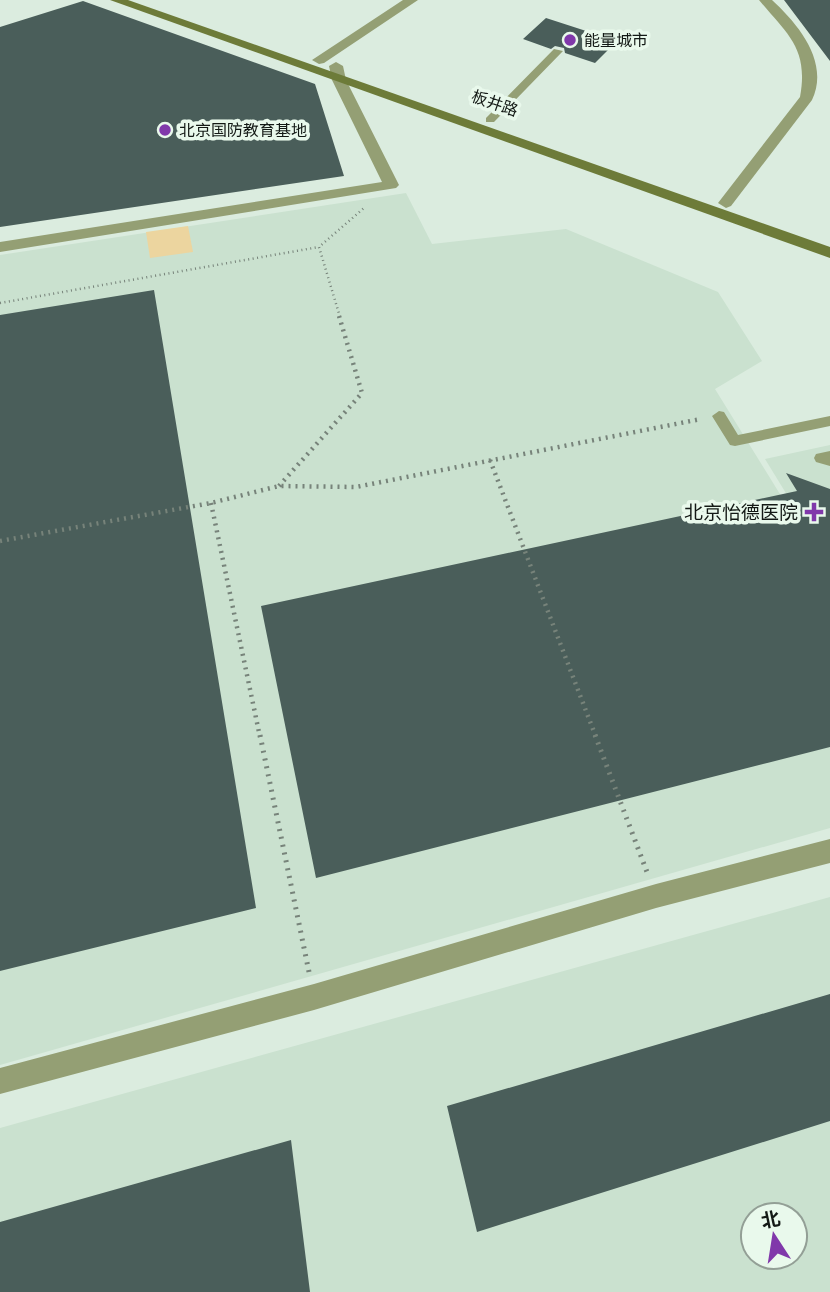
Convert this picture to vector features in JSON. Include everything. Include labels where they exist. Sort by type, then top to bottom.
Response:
[{"type":"street","points":[[116,0],[155,4],[830,253]]},
{"type":"street","points":[[319,60],[412,0]]},
{"type":"street","points":[[726,204],[807,97],[813,78],[807,54],[790,24],[765,0]]},
{"type":"street","name":"板井路","points":[[155,4],[319,60],[337,73],[490,120],[830,239]]},
{"type":"street","points":[[0,247],[391,184],[337,73]]},
{"type":"street","points":[[0,1081],[314,997],[656,896],[830,851]]},
{"type":"lane","points":[[490,120],[558,51]]},
{"type":"lane","points":[[719,416],[735,441],[830,421]]},
{"type":"path","points":[[0,303],[319,247],[391,184]]},
{"type":"path","points":[[279,486],[362,393],[319,247]]},
{"type":"path","points":[[0,541],[211,503],[279,486],[356,487],[719,416]]},
{"type":"path","points":[[490,460],[656,896]]},
{"type":"path","points":[[211,503],[314,997]]},
{"type":"shaded area","points":[[406,193],[432,244],[566,229],[718,292],[762,361],[715,389],[830,575],[830,828],[0,1065],[0,255]]},
{"type":"shaded area","points":[[188,226],[193,252],[150,258],[146,232]]},
{"type":"shaded area","name":"北京怡德医院","points":[[830,445],[830,565],[765,459]]},
{"type":"shaded area","points":[[830,897],[830,1292],[0,1292],[0,1128]]},
{"type":"building","points":[[784,0],[830,0],[830,61]]},
{"type":"building","name":"北京国防教育基地","points":[[83,1],[315,84],[344,176],[0,227],[0,27]]},
{"type":"building","name":"能量城市","points":[[546,18],[617,41],[595,63],[565,53],[564,48],[555,46],[551,49],[523,39]]},
{"type":"building","points":[[154,290],[256,908],[0,971],[0,315]]},
{"type":"building","points":[[786,473],[830,489],[830,747],[316,878],[261,606],[797,491]]},
{"type":"building","points":[[830,994],[830,1121],[477,1232],[447,1106]]},
{"type":"building","points":[[291,1140],[310,1292],[0,1292],[0,1222]]},
{"type":"place","name":"能量城市","points":[[570,40]]},
{"type":"place","name":"北京国防教育基地","points":[[165,130]]},
{"type":"place","name":"北京怡德医院","points":[[814,512]]}]
